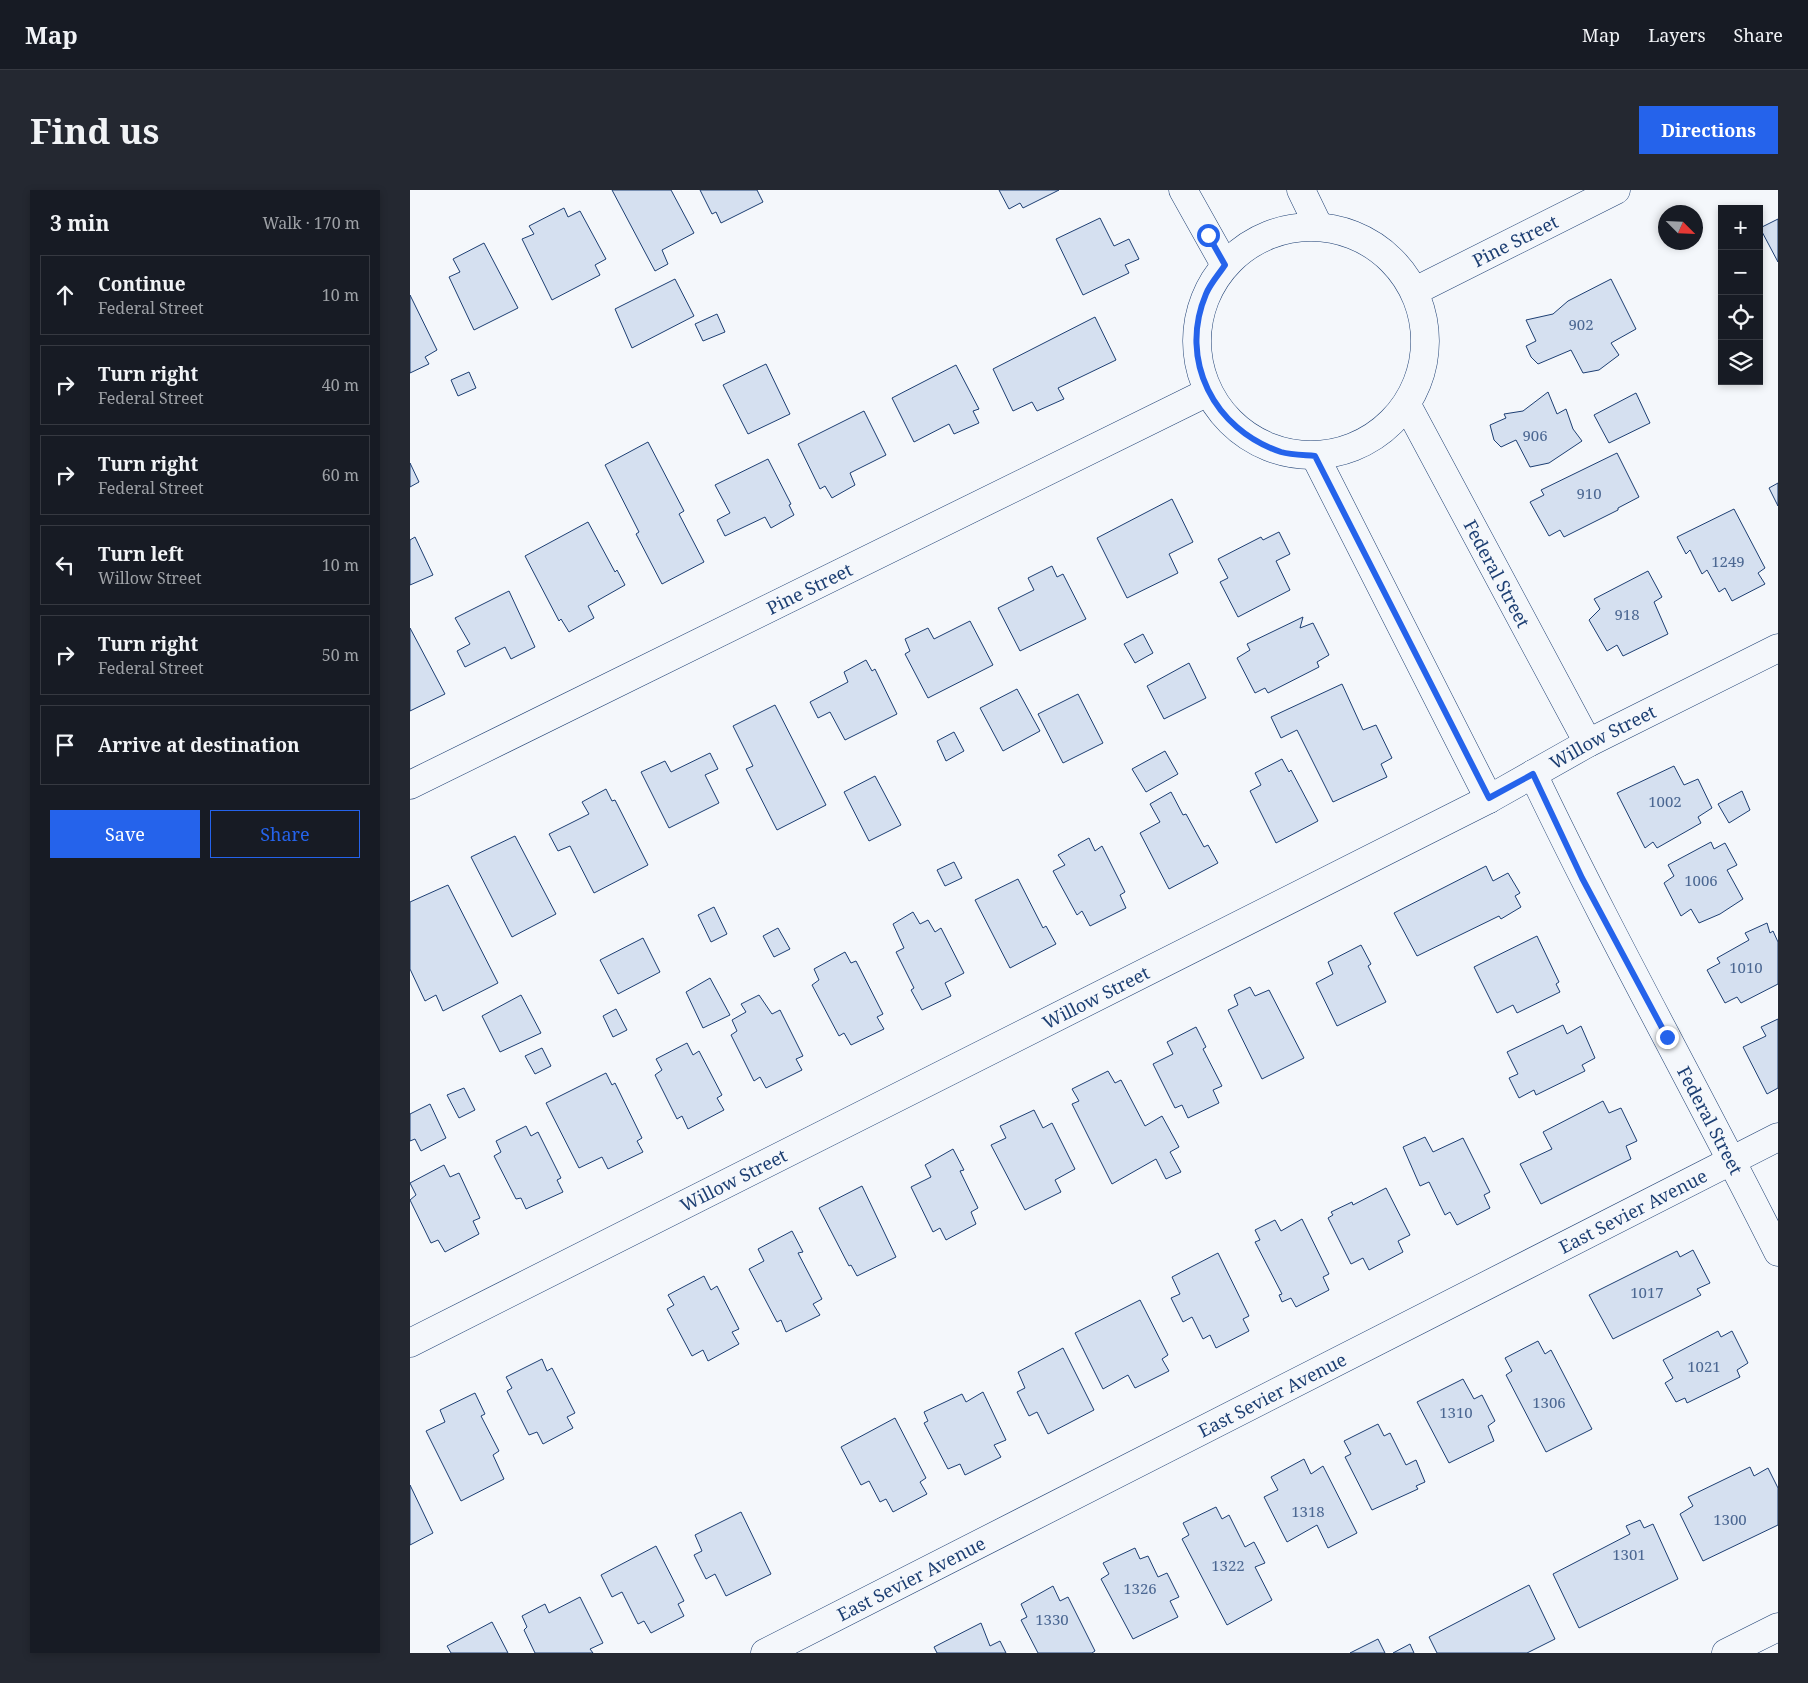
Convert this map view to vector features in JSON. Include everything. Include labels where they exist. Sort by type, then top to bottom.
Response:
[{"type":"street","points":[[1183,190],[1225,265]]},
{"type":"street","points":[[1301,190],[1318,225]]},
{"type":"street","name":"Pine Street","points":[[1415,291],[1616,190]]},
{"type":"street","points":[[1318,225],[1348,231],[1376,245],[1399,266],[1415,291],[1426,329],[1423,369],[1407,404],[1382,432],[1350,449],[1315,456],[1282,453],[1252,440],[1227,419],[1208,392],[1197,360],[1197,326],[1206,293],[1225,265],[1251,242],[1283,229],[1318,225]]},
{"type":"street","name":"Pine Street","points":[[410,785],[1208,392]]},
{"type":"street","name":"Federal Street","points":[[1407,404],[1588,743]]},
{"type":"street","points":[[1315,456],[1489,798]]},
{"type":"street","name":"Willow Street","points":[[410,1343],[1489,798],[1588,743],[1778,648]]},
{"type":"street","name":"Federal Street","points":[[1533,774],[1582,878],[1732,1160],[1778,1252]]},
{"type":"street","name":"East Sevier Avenue","points":[[765,1653],[1778,1137]]},
{"type":"street","points":[[1726,1653],[1778,1627]]},
{"type":"building","points":[[612,190],[671,190],[694,233],[662,250],[668,264],[655,271]]},
{"type":"building","points":[[700,190],[757,190],[763,202],[721,223],[716,212],[712,214]]},
{"type":"building","points":[[999,190],[1059,190],[1023,208],[1020,203],[1009,209]]},
{"type":"building","points":[[564,208],[568,217],[580,211],[606,259],[595,265],[600,275],[552,300],[522,239],[534,234],[529,226]]},
{"type":"building","points":[[1100,218],[1114,246],[1129,239],[1139,259],[1125,265],[1129,273],[1083,295],[1056,239]]},
{"type":"building","points":[[1778,219],[1778,262],[1763,234],[1763,226]]},
{"type":"building","points":[[484,243],[518,308],[474,330],[449,277],[460,272],[453,259]]},
{"type":"building","points":[[675,279],[694,316],[632,348],[615,309]]},
{"type":"building","points":[[1611,279],[1636,329],[1611,343],[1619,355],[1599,370],[1583,373],[1571,350],[1538,364],[1531,357],[1526,346],[1536,341],[1526,320],[1553,314],[1568,301]]},
{"type":"building","points":[[410,295],[437,350],[425,357],[429,364],[410,373]]},
{"type":"building","points":[[717,314],[725,332],[703,341],[695,324]]},
{"type":"building","points":[[1095,317],[1116,360],[1058,388],[1064,399],[1037,411],[1032,402],[1013,411],[993,369]]},
{"type":"building","points":[[766,364],[790,414],[748,434],[723,385]]},
{"type":"building","points":[[956,365],[979,409],[973,411],[979,423],[954,434],[949,424],[914,442],[892,398]]},
{"type":"building","points":[[469,372],[476,388],[458,396],[451,380]]},
{"type":"building","points":[[1548,392],[1557,414],[1566,409],[1573,429],[1582,441],[1549,463],[1530,467],[1516,440],[1501,447],[1494,440],[1490,425],[1506,418],[1504,414],[1523,411]]},
{"type":"building","points":[[1636,393],[1650,423],[1609,443],[1594,415]]},
{"type":"building","points":[[864,411],[886,455],[850,473],[855,485],[832,498],[825,486],[820,489],[798,444]]},
{"type":"building","points":[[648,442],[684,511],[679,514],[704,562],[662,584],[636,534],[639,532],[605,465]]},
{"type":"building","points":[[1617,453],[1639,497],[1618,508],[1618,510],[1564,537],[1560,530],[1549,536],[1530,502],[1544,495],[1541,490]]},
{"type":"building","points":[[768,459],[791,504],[789,505],[794,515],[771,528],[765,517],[725,536],[717,520],[730,513],[715,485]]},
{"type":"building","points":[[410,463],[419,482],[410,487]]},
{"type":"building","points":[[1778,483],[1778,506],[1769,488]]},
{"type":"building","points":[[1172,499],[1193,542],[1169,554],[1178,573],[1127,598],[1097,538]]},
{"type":"building","points":[[1734,509],[1765,568],[1758,573],[1765,584],[1732,601],[1725,588],[1719,592],[1707,570],[1702,574],[1690,550],[1686,554],[1677,537]]},
{"type":"building","points":[[588,522],[615,572],[617,570],[625,585],[588,606],[594,618],[569,632],[561,619],[559,621],[525,556]]},
{"type":"building","points":[[1279,532],[1290,554],[1276,561],[1290,590],[1238,617],[1220,582],[1228,578],[1218,559],[1261,537],[1263,540]]},
{"type":"building","points":[[415,537],[433,575],[410,585],[410,540]]},
{"type":"building","points":[[1052,566],[1057,577],[1063,574],[1086,619],[1020,651],[998,608],[1034,590],[1028,578]]},
{"type":"building","points":[[1648,571],[1662,597],[1654,602],[1668,634],[1623,656],[1617,645],[1607,651],[1589,620],[1600,609],[1594,599]]},
{"type":"building","points":[[509,591],[535,647],[511,659],[505,647],[465,667],[457,651],[470,644],[455,618]]},
{"type":"building","points":[[1303,617],[1300,628],[1313,623],[1329,655],[1317,662],[1319,667],[1268,693],[1265,688],[1255,693],[1237,658],[1250,650],[1247,644]]},
{"type":"building","points":[[970,621],[993,665],[928,698],[905,654],[910,651],[905,639],[928,628],[934,639]]},
{"type":"building","points":[[410,628],[445,694],[410,711]]},
{"type":"building","points":[[1143,634],[1153,653],[1135,663],[1124,644]]},
{"type":"building","points":[[866,660],[872,671],[875,669],[897,714],[845,740],[830,712],[818,718],[810,702],[848,682],[844,672]]},
{"type":"building","points":[[1189,663],[1206,698],[1164,719],[1147,686]]},
{"type":"building","points":[[1342,684],[1363,730],[1376,725],[1392,758],[1381,764],[1387,777],[1333,802],[1297,730],[1281,738],[1271,717]]},
{"type":"building","points":[[1017,689],[1040,731],[1003,751],[980,708]]},
{"type":"building","points":[[1078,694],[1103,743],[1063,763],[1038,714]]},
{"type":"building","points":[[775,705],[826,805],[777,830],[746,769],[753,766],[733,726]]},
{"type":"building","points":[[954,732],[964,751],[946,761],[937,741]]},
{"type":"building","points":[[1165,751],[1178,774],[1146,792],[1132,769]]},
{"type":"building","points":[[710,753],[718,769],[705,775],[719,803],[669,828],[641,772],[665,761],[671,772]]},
{"type":"building","points":[[1282,759],[1289,772],[1291,770],[1318,821],[1276,843],[1250,791],[1261,785],[1255,773]]},
{"type":"building","points":[[1674,766],[1684,785],[1698,779],[1712,808],[1698,817],[1701,823],[1657,848],[1653,842],[1645,848],[1617,793]]},
{"type":"building","points":[[875,776],[901,825],[869,841],[844,792]]},
{"type":"building","points":[[606,789],[612,801],[615,800],[648,865],[594,893],[570,846],[558,851],[549,834],[589,814],[582,802]]},
{"type":"building","points":[[1742,791],[1750,810],[1729,823],[1718,804]]},
{"type":"building","points":[[1171,792],[1183,815],[1186,814],[1204,847],[1208,845],[1218,863],[1169,889],[1140,833],[1160,822],[1150,804]]},
{"type":"building","points":[[515,836],[556,914],[512,937],[471,857]]},
{"type":"building","points":[[1089,838],[1095,851],[1102,846],[1125,892],[1120,895],[1126,908],[1090,926],[1082,911],[1077,915],[1053,871],[1065,865],[1058,855]]},
{"type":"building","points":[[1711,842],[1714,849],[1725,843],[1737,865],[1727,870],[1743,899],[1720,914],[1699,923],[1691,909],[1681,916],[1664,883],[1674,876],[1668,865]]},
{"type":"building","points":[[954,862],[962,878],[945,886],[937,870]]},
{"type":"building","points":[[1486,866],[1493,881],[1508,873],[1520,893],[1515,896],[1521,907],[1501,919],[1499,916],[1417,956],[1394,913]]},
{"type":"building","points":[[1018,879],[1043,928],[1046,926],[1056,944],[1010,968],[975,900]]},
{"type":"building","points":[[448,885],[498,983],[443,1011],[436,995],[425,1001],[410,969],[410,902]]},
{"type":"building","points":[[714,907],[727,934],[711,942],[698,915]]},
{"type":"building","points":[[913,912],[920,924],[928,920],[935,932],[941,928],[964,973],[945,983],[951,996],[922,1010],[911,990],[914,988],[896,952],[904,948],[893,924]]},
{"type":"building","points":[[1767,923],[1770,933],[1773,931],[1778,942],[1778,984],[1741,1003],[1737,997],[1725,1003],[1707,970],[1720,963],[1717,958],[1749,940],[1745,933]]},
{"type":"building","points":[[778,928],[790,949],[774,957],[763,936]]},
{"type":"building","points":[[1537,936],[1559,982],[1556,984],[1560,992],[1517,1013],[1513,1005],[1497,1013],[1474,967]]},
{"type":"building","points":[[643,938],[660,972],[618,994],[600,960]]},
{"type":"building","points":[[1361,945],[1371,964],[1368,966],[1386,1002],[1337,1026],[1316,983],[1333,974],[1328,962]]},
{"type":"building","points":[[845,952],[851,963],[856,961],[883,1014],[877,1017],[884,1029],[851,1045],[844,1033],[839,1036],[812,985],[819,980],[814,969]]},
{"type":"building","points":[[710,978],[730,1015],[703,1028],[686,992]]},
{"type":"building","points":[[1250,987],[1255,996],[1269,990],[1304,1058],[1262,1079],[1228,1010],[1238,1005],[1234,995]]},
{"type":"building","points":[[521,995],[541,1033],[500,1052],[482,1016]]},
{"type":"building","points":[[759,995],[772,1014],[780,1010],[803,1056],[796,1059],[802,1070],[766,1088],[760,1077],[754,1081],[731,1035],[737,1031],[732,1020],[746,1012],[741,1004]]},
{"type":"building","points":[[616,1009],[627,1030],[613,1037],[603,1016]]},
{"type":"building","points":[[1778,1019],[1778,1088],[1767,1094],[1743,1047],[1766,1036],[1761,1027]]},
{"type":"building","points":[[1563,1025],[1567,1034],[1581,1026],[1595,1058],[1582,1065],[1585,1071],[1536,1095],[1534,1090],[1519,1098],[1509,1078],[1518,1074],[1507,1052]]},
{"type":"building","points":[[1196,1027],[1206,1047],[1203,1049],[1222,1086],[1213,1090],[1219,1103],[1188,1118],[1182,1105],[1175,1108],[1153,1064],[1173,1054],[1167,1042]]},
{"type":"building","points":[[687,1043],[693,1055],[699,1051],[722,1095],[717,1098],[724,1110],[688,1129],[682,1116],[677,1119],[655,1075],[662,1070],[656,1059]]},
{"type":"building","points":[[542,1048],[551,1066],[535,1074],[525,1056]]},
{"type":"building","points":[[1108,1071],[1115,1083],[1121,1080],[1145,1126],[1162,1116],[1179,1147],[1170,1152],[1181,1172],[1166,1179],[1156,1159],[1112,1184],[1072,1104],[1079,1101],[1072,1089]]},
{"type":"building","points":[[606,1073],[612,1085],[615,1083],[642,1138],[637,1141],[643,1152],[608,1169],[602,1157],[579,1168],[546,1103]]},
{"type":"building","points":[[464,1088],[475,1110],[459,1118],[447,1095]]},
{"type":"building","points":[[1603,1101],[1609,1113],[1621,1108],[1637,1141],[1626,1146],[1631,1159],[1541,1204],[1520,1164],[1552,1149],[1543,1132]]},
{"type":"building","points":[[430,1104],[446,1138],[421,1151],[415,1139],[410,1141],[410,1114]]},
{"type":"building","points":[[1034,1110],[1043,1128],[1052,1123],[1075,1169],[1055,1180],[1061,1192],[1025,1210],[991,1145],[1006,1138],[1000,1126]]},
{"type":"building","points":[[526,1126],[531,1136],[538,1132],[561,1178],[557,1180],[563,1192],[526,1209],[521,1198],[516,1199],[494,1156],[501,1152],[496,1141]]},
{"type":"building","points":[[1425,1137],[1433,1152],[1463,1138],[1490,1192],[1484,1195],[1490,1208],[1457,1225],[1450,1212],[1445,1215],[1429,1182],[1420,1186],[1403,1147]]},
{"type":"building","points":[[953,1149],[964,1170],[960,1171],[978,1208],[971,1212],[976,1224],[946,1240],[940,1228],[933,1232],[911,1187],[931,1177],[925,1165]]},
{"type":"building","points":[[444,1165],[450,1177],[459,1173],[480,1218],[473,1221],[479,1234],[445,1252],[438,1240],[431,1243],[410,1200],[416,1195],[410,1183]]},
{"type":"building","points":[[862,1186],[896,1257],[857,1276],[851,1265],[849,1266],[819,1208]]},
{"type":"building","points":[[1386,1188],[1410,1235],[1398,1241],[1403,1252],[1369,1270],[1363,1258],[1351,1264],[1328,1218],[1333,1215],[1331,1212],[1352,1202],[1353,1205]]},
{"type":"building","points":[[1302,1219],[1329,1274],[1323,1277],[1329,1290],[1296,1307],[1291,1298],[1282,1302],[1279,1295],[1282,1294],[1255,1242],[1260,1240],[1255,1230],[1275,1220],[1281,1231]]},
{"type":"building","points":[[792,1231],[803,1252],[798,1253],[822,1299],[813,1304],[820,1315],[786,1332],[781,1320],[777,1322],[749,1269],[764,1261],[758,1249]]},
{"type":"building","points":[[1693,1250],[1710,1283],[1697,1289],[1701,1295],[1613,1339],[1589,1295],[1677,1251],[1680,1257]]},
{"type":"building","points":[[1218,1253],[1249,1316],[1243,1319],[1249,1331],[1216,1348],[1210,1335],[1203,1339],[1192,1317],[1183,1322],[1171,1298],[1180,1294],[1172,1277]]},
{"type":"building","points":[[704,1276],[711,1290],[717,1286],[739,1329],[732,1332],[739,1344],[708,1361],[703,1350],[692,1356],[667,1309],[674,1305],[668,1295]]},
{"type":"building","points":[[1140,1300],[1168,1355],[1162,1359],[1169,1371],[1135,1388],[1128,1375],[1103,1389],[1075,1333]]},
{"type":"building","points":[[1718,1331],[1721,1337],[1732,1331],[1748,1363],[1737,1370],[1740,1377],[1687,1403],[1685,1398],[1676,1402],[1665,1383],[1673,1378],[1663,1360]]},
{"type":"building","points":[[1538,1341],[1545,1354],[1551,1350],[1592,1429],[1546,1452],[1506,1375],[1512,1371],[1505,1358]]},
{"type":"building","points":[[1063,1348],[1094,1410],[1048,1434],[1037,1412],[1029,1416],[1017,1392],[1025,1388],[1018,1372]]},
{"type":"building","points":[[542,1359],[547,1371],[552,1368],[575,1413],[567,1417],[573,1428],[543,1444],[537,1432],[529,1435],[507,1391],[512,1388],[506,1377]]},
{"type":"building","points":[[1463,1379],[1474,1399],[1482,1395],[1495,1421],[1488,1426],[1494,1441],[1449,1463],[1417,1402]]},
{"type":"building","points":[[983,1392],[1006,1440],[994,1445],[1001,1457],[965,1475],[960,1464],[948,1469],[924,1423],[928,1421],[924,1412],[962,1394],[966,1402]]},
{"type":"building","points":[[475,1393],[485,1414],[481,1416],[499,1451],[493,1455],[504,1479],[461,1501],[426,1431],[445,1422],[440,1410]]},
{"type":"building","points":[[895,1418],[926,1478],[920,1482],[927,1494],[893,1512],[886,1499],[880,1502],[869,1481],[861,1485],[841,1447]]},
{"type":"building","points":[[1378,1424],[1384,1436],[1390,1433],[1406,1465],[1416,1460],[1425,1482],[1416,1486],[1418,1489],[1372,1510],[1345,1457],[1351,1454],[1344,1441]]},
{"type":"building","points":[[1304,1459],[1311,1474],[1323,1466],[1357,1533],[1328,1548],[1317,1525],[1287,1542],[1264,1497],[1278,1490],[1271,1477]]},
{"type":"building","points":[[1750,1467],[1754,1476],[1768,1468],[1778,1488],[1778,1525],[1703,1561],[1680,1514],[1693,1506],[1688,1497]]},
{"type":"building","points":[[410,1485],[433,1533],[410,1545]]},
{"type":"building","points":[[1216,1507],[1222,1519],[1229,1515],[1245,1547],[1254,1542],[1265,1563],[1255,1567],[1272,1600],[1227,1625],[1182,1539],[1189,1535],[1183,1523]]},
{"type":"building","points":[[741,1512],[771,1574],[726,1596],[715,1574],[706,1579],[694,1555],[702,1551],[695,1535]]},
{"type":"building","points":[[1640,1520],[1644,1528],[1653,1524],[1678,1579],[1579,1628],[1553,1574],[1630,1534],[1626,1526]]},
{"type":"building","points":[[656,1546],[684,1601],[678,1604],[684,1616],[651,1633],[644,1621],[638,1624],[622,1592],[612,1597],[601,1575]]},
{"type":"building","points":[[1135,1548],[1140,1559],[1148,1556],[1158,1577],[1167,1573],[1179,1597],[1170,1601],[1178,1617],[1133,1639],[1101,1579],[1109,1574],[1103,1563]]},
{"type":"building","points":[[1529,1585],[1555,1639],[1527,1653],[1437,1653],[1429,1637]]},
{"type":"building","points":[[1053,1586],[1060,1601],[1068,1597],[1095,1651],[1092,1653],[1038,1653],[1021,1620],[1027,1617],[1021,1604]]},
{"type":"building","points":[[580,1597],[603,1643],[590,1649],[593,1653],[535,1653],[524,1630],[527,1627],[522,1616],[545,1604],[549,1613]]},
{"type":"building","points":[[492,1622],[508,1653],[451,1653],[447,1646]]},
{"type":"building","points":[[981,1623],[990,1646],[1000,1641],[1006,1653],[937,1653],[934,1647]]},
{"type":"building","points":[[1378,1639],[1385,1653],[1350,1653]]},
{"type":"building","points":[[1410,1644],[1414,1653],[1393,1653]]},
{"type":"route","points":[[1208,235],[1225,265],[1206,293],[1197,326],[1197,360],[1208,392],[1227,419],[1252,440],[1282,453],[1315,456],[1489,798],[1533,774],[1582,878],[1667,1037]]}]
